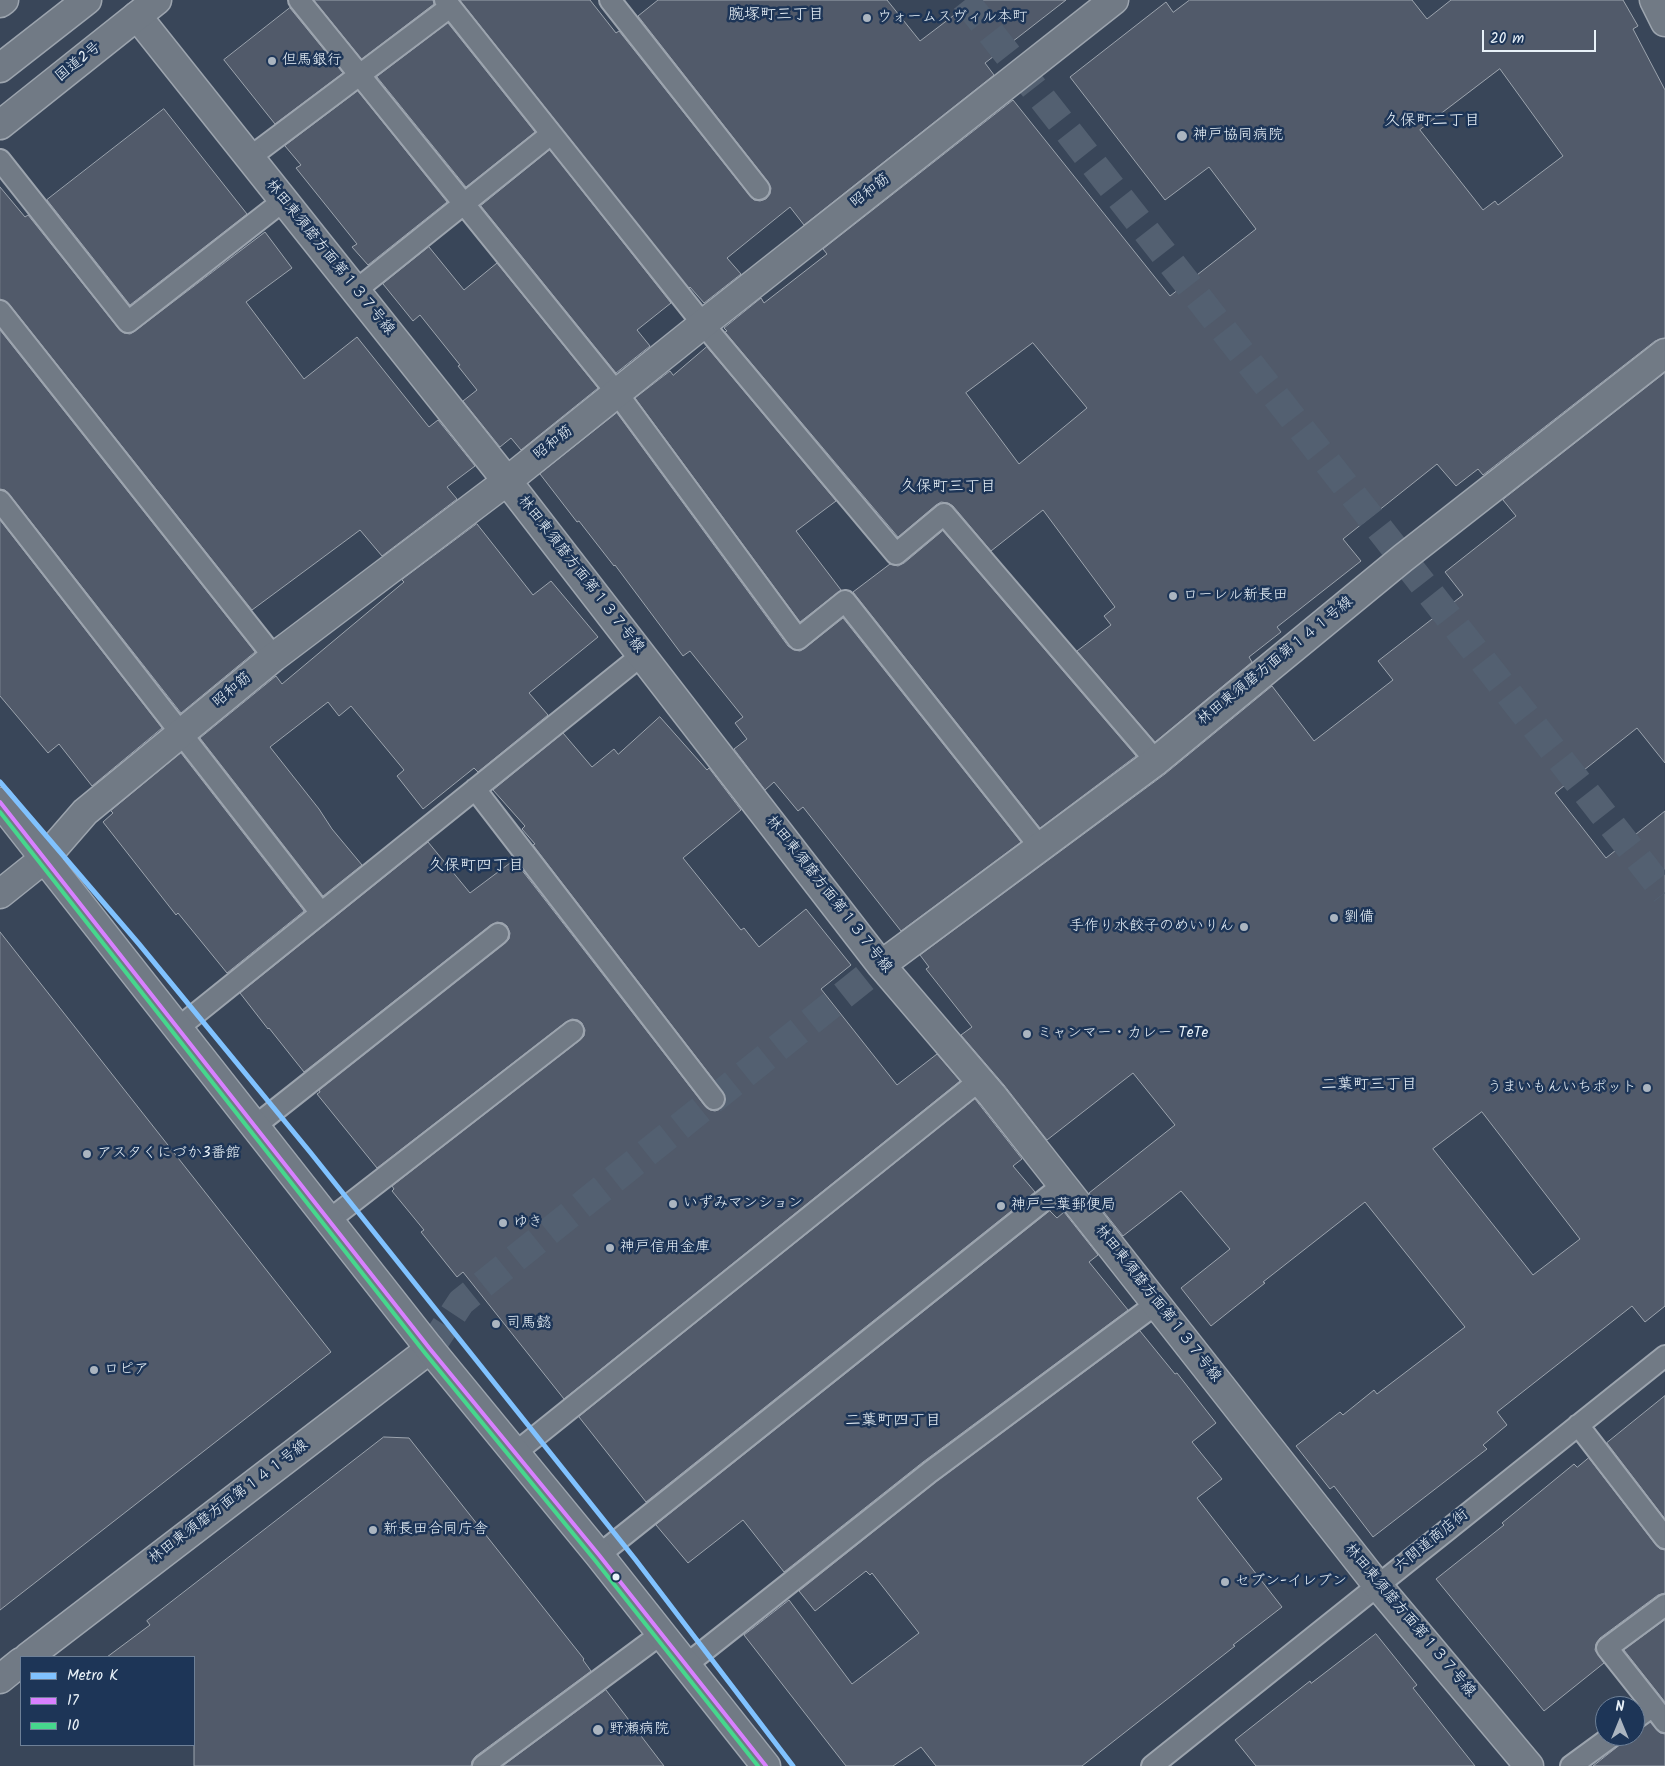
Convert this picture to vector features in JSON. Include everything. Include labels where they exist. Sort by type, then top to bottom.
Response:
[{"type":"main road","points":[[0,3],[4,0]]},
{"type":"main road","points":[[0,68],[87,0]]},
{"type":"main road","name":"昭和筋","points":[[0,894],[45,858],[85,812],[274,658],[508,481],[703,324],[1114,0]]},
{"type":"main road","points":[[1654,0],[1665,22]]},
{"type":"main road","name":"国道2号","points":[[0,125],[147,8]]},
{"type":"main road","name":"林田東須磨方面第１３７号線","points":[[147,8],[249,158],[508,481],[881,965],[980,1080],[1378,1586],[1529,1766]]},
{"type":"main road","name":"林田東須磨方面第１４１号線","points":[[881,965],[1156,761],[1403,558],[1665,352]]},
{"type":"main road","points":[[0,802],[328,1221],[599,1555],[766,1766]]},
{"type":"main road","name":"林田東須磨方面第１４１号線","points":[[29,1656],[430,1349]]},
{"type":"main road","points":[[0,1679],[20,1663]]},
{"type":"lane","points":[[299,0],[617,393],[798,639],[845,601],[1040,847]]},
{"type":"lane","points":[[610,0],[759,189]]},
{"type":"lane","points":[[249,158],[359,75],[447,3],[703,324],[896,554],[944,514],[1156,761]]},
{"type":"lane","points":[[355,291],[552,134]]},
{"type":"lane","points":[[0,160],[128,322],[283,201]]},
{"type":"lane","points":[[0,312],[274,658]]},
{"type":"lane","points":[[0,501],[321,913]]},
{"type":"lane","points":[[178,1028],[642,655]]},
{"type":"lane","points":[[475,789],[714,1099]]},
{"type":"lane","points":[[255,1126],[498,934]]},
{"type":"lane","points":[[328,1221],[573,1031]]},
{"type":"lane","points":[[515,1453],[980,1080]]},
{"type":"lane","points":[[599,1555],[1064,1185]]},
{"type":"lane","points":[[686,1666],[930,1472],[1156,1304]]},
{"type":"lane","name":"六間道商店街","points":[[1152,1766],[1665,1356]]},
{"type":"lane","points":[[1578,1425],[1665,1538]]},
{"type":"lane","points":[[1665,1605],[1607,1648],[1665,1722]]},
{"type":"lane","points":[[484,1766],[661,1634]]},
{"type":"lane","points":[[1645,1712],[1653,1706]]},
{"type":"lane","points":[[1571,1766],[1598,1746]]},
{"type":"building","points":[[314,0],[433,0],[434,4],[362,59]]},
{"type":"building","points":[[460,0],[590,0],[616,33],[619,31],[750,196],[754,200],[760,201],[766,199],[770,194],[771,188],[768,182],[638,16],[658,0],[887,0],[920,41],[974,0],[1066,0],[985,63],[994,75],[804,225],[790,207],[727,258],[741,274],[704,303],[689,288]]},
{"type":"building","points":[[1190,0],[1412,0],[1427,19],[1451,0],[1623,0],[1638,26],[1633,29],[1665,90],[1665,338],[1655,341],[1483,475],[1478,469],[1456,486],[1437,464],[1343,539],[1361,561],[1277,627],[1281,632],[1249,657],[1252,662],[1155,742],[1077,651],[1111,625],[1104,616],[1115,607],[1043,510],[991,551],[953,506],[948,503],[941,502],[936,505],[898,537],[725,332],[727,331],[724,328],[761,298],[764,303],[827,254],[823,249],[1013,100],[1170,296],[1256,229],[1209,167],[1165,200],[1070,77],[1166,2],[1173,12]],"holes":[[[1500,69],[1563,156],[1498,205],[1495,201],[1483,210],[1420,130]],[[1033,343],[1087,408],[1019,464],[966,393]]]},
{"type":"building","points":[[290,8],[343,73],[275,124],[224,60]]},
{"type":"building","points":[[448,23],[535,132],[466,187],[377,77]]},
{"type":"building","points":[[358,91],[447,202],[368,265],[352,247],[357,244],[296,168],[301,165],[285,146]]},
{"type":"building","points":[[164,109],[247,214],[130,305],[47,200]]},
{"type":"building","points":[[550,150],[671,303],[637,330],[650,346],[616,373],[481,206]]},
{"type":"building","points":[[0,187],[25,217],[28,215],[124,333],[130,334],[135,331],[265,232],[292,268],[246,302],[304,379],[357,337],[429,427],[438,420],[475,466],[447,487],[457,499],[382,556],[360,530],[252,610],[9,304],[0,299]]},
{"type":"building","points":[[429,247],[464,290],[497,263],[598,388],[521,450],[511,438],[500,447],[463,401],[477,390],[458,366],[460,365],[420,315],[413,321],[383,284]]},
{"type":"building","points":[[0,330],[255,652],[181,713],[9,494],[5,490],[0,489]]},
{"type":"building","points":[[707,347],[836,501],[796,531],[841,590],[800,622],[635,398],[670,371],[673,375]]},
{"type":"building","points":[[1665,373],[1665,763],[1637,728],[1555,793],[1606,858],[1665,811],[1665,1306],[1645,1322],[1632,1306],[1497,1412],[1507,1425],[1483,1445],[1487,1449],[1373,1537],[1334,1486],[1330,1489],[1296,1446],[1340,1412],[1343,1415],[1374,1390],[1377,1394],[1465,1327],[1365,1202],[1263,1282],[1265,1283],[1211,1326],[1181,1288],[1230,1249],[1181,1191],[1123,1236],[1089,1193],[1175,1125],[1133,1073],[1047,1140],[1004,1085],[961,1035],[972,1027],[926,969],[929,967],[920,955],[1165,774],[1272,686],[1314,741],[1393,680],[1378,661],[1463,595],[1445,572],[1516,516],[1503,500]],"holes":[[[1482,1112],[1580,1239],[1533,1275],[1433,1149]]]},
{"type":"building","points":[[617,413],[788,646],[800,651],[843,618],[1021,842],[901,931],[803,807],[798,811],[774,782],[765,790],[734,749],[747,739],[735,723],[743,717],[690,651],[683,656],[615,565],[579,521],[577,522],[540,474]]},
{"type":"building","points":[[0,520],[162,728],[92,786],[59,744],[48,753],[0,696]]},
{"type":"building","points":[[477,524],[533,595],[551,581],[598,637],[529,693],[548,715],[478,772],[474,768],[423,809],[397,776],[404,770],[351,706],[339,716],[328,702],[270,747],[319,809],[332,829],[362,865],[323,896],[200,738],[276,676],[282,684],[404,582],[402,580]]},
{"type":"building","points":[[943,531],[1136,756],[1040,828],[853,592],[890,564],[898,566],[904,563]]},
{"type":"building","points":[[660,717],[707,770],[709,768],[741,810],[683,858],[741,930],[744,928],[759,947],[806,909],[851,965],[821,989],[897,1085],[937,1054],[960,1081],[564,1399],[463,1272],[457,1277],[421,1232],[424,1230],[392,1191],[394,1189],[392,1186],[580,1040],[584,1036],[585,1030],[582,1023],[572,1019],[566,1022],[377,1168],[317,1094],[320,1092],[319,1090],[505,943],[509,939],[510,933],[507,926],[497,922],[491,925],[304,1072],[240,993],[428,842],[470,893],[514,860],[705,1106],[715,1111],[721,1109],[726,1097],[723,1092],[533,845],[535,844],[522,829],[525,826],[493,790],[563,733],[592,767],[614,749],[618,754]]},
{"type":"building","points":[[181,753],[304,911],[227,973],[178,913],[176,915],[103,822],[113,813],[111,811]]},
{"type":"building","name":"アスタくにづか3番館","points":[[0,932],[331,1352],[0,1610]]},
{"type":"building","points":[[975,1099],[1022,1159],[1013,1166],[1035,1192],[646,1502],[579,1417]]},
{"type":"building","points":[[1050,1211],[1057,1218],[1064,1212],[1098,1255],[1089,1262],[1128,1310],[923,1462],[784,1572],[743,1520],[688,1563],[656,1525]]},
{"type":"building","points":[[1140,1331],[1175,1374],[1177,1373],[1216,1423],[1192,1442],[1222,1479],[1197,1498],[1282,1607],[1082,1766],[936,1766],[921,1747],[893,1766],[846,1766],[744,1635],[789,1600],[852,1684],[919,1633],[872,1573],[870,1575],[866,1571],[815,1611],[799,1591],[937,1481]]},
{"type":"building","points":[[1665,1396],[1665,1519],[1607,1443]]},
{"type":"building","name":"新長田合同庁舎","points":[[384,1437],[409,1438],[584,1659],[591,1671],[476,1756],[471,1766],[194,1766],[195,1656],[108,1656],[150,1625],[147,1621]]},
{"type":"building","points":[[1589,1458],[1656,1545],[1660,1549],[1665,1550],[1665,1593],[1658,1595],[1600,1638],[1595,1650],[1604,1663],[1544,1711],[1436,1579],[1504,1525],[1502,1523],[1574,1464],[1577,1467]]},
{"type":"building","points":[[1665,1620],[1665,1702],[1624,1650]]},
{"type":"building","points":[[1376,1634],[1417,1685],[1413,1688],[1475,1766],[1256,1766],[1235,1740],[1310,1681],[1311,1683]]},
{"type":"building","name":"野瀬病院","points":[[606,1690],[664,1766],[503,1766]]},
{"type":"building","points":[[1650,1722],[1660,1733],[1665,1734],[1665,1766],[1593,1766],[1618,1746],[1645,1746],[1645,1725]]},
{"type":"tunnel","points":[[965,0],[1665,893]]},
{"type":"tunnel","points":[[430,1349],[461,1302],[881,965]]},
{"type":"metro line","name":"K","points":[[0,782],[139,944],[310,1152],[635,1559],[793,1766]]},
{"type":"transit line","name":"17","points":[[0,802],[430,1349],[599,1555],[766,1766]]},
{"type":"transit line","name":"10","points":[[0,812],[425,1353],[594,1559],[758,1766]]},
{"type":"place","name":"ウォームスヴィル本町","points":[[867,18]]},
{"type":"place","name":"但馬銀行","points":[[272,61]]},
{"type":"place","name":"神戸協同病院","points":[[1182,136]]},
{"type":"place","name":"ローレル新長田","points":[[1173,596]]},
{"type":"place","name":"劉備","points":[[1334,918]]},
{"type":"place","name":"手作り水餃子のめいりん","points":[[1244,927]]},
{"type":"place","name":"ミャンマー・カレー TeTe","points":[[1027,1034]]},
{"type":"place","name":"うまいもんいちポット","points":[[1647,1088]]},
{"type":"place","name":"アスタくにづか3番館","points":[[87,1154]]},
{"type":"place","name":"いずみマンション","points":[[673,1204]]},
{"type":"place","name":"神戸二葉郵便局","points":[[1001,1206]]},
{"type":"place","name":"ゆき","points":[[503,1223]]},
{"type":"place","name":"神戸信用金庫","points":[[610,1248]]},
{"type":"place","name":"司馬懿","points":[[496,1324]]},
{"type":"place","name":"ロピア","points":[[94,1370]]},
{"type":"place","name":"新長田合同庁舎","points":[[373,1530]]},
{"type":"place","name":"セブン-イレブン","points":[[1225,1582]]},
{"type":"place","name":"野瀬病院","points":[[598,1730]]},
{"type":"district","name":"腕塚町三丁目","points":[[776,16]]},
{"type":"district","name":"久保町二丁目","points":[[1432,122]]},
{"type":"district","name":"久保町三丁目","points":[[948,488]]},
{"type":"district","name":"久保町四丁目","points":[[476,867]]},
{"type":"district","name":"二葉町三丁目","points":[[1369,1086]]},
{"type":"district","name":"二葉町四丁目","points":[[893,1422]]}]
